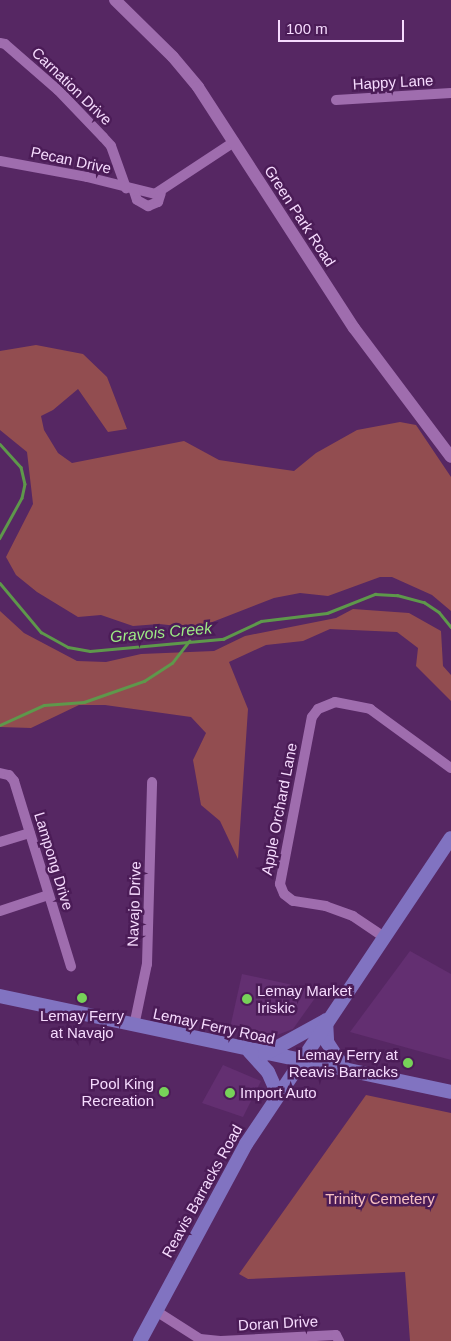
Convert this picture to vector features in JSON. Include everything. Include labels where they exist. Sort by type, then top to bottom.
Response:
[{"type":"main road","name":"Reavis Barracks Road","points":[[140,1341],[214,1197],[326,1020],[451,838]]},
{"type":"main road","name":"Lemay Ferry Road","points":[[0,996],[249,1051],[451,1092]]},
{"type":"main road","points":[[265,1054],[326,1020],[327,1042],[346,1071]]},
{"type":"main road","points":[[249,1051],[268,1072],[278,1094]]},
{"type":"street","name":"Green Park Road","points":[[115,0],[186,72],[234,142],[354,328],[451,457]]},
{"type":"street","name":"Carnation Drive","points":[[0,43],[5,44],[58,90],[104,137],[111,146],[130,189]]},
{"type":"street","name":"Happy Lane","points":[[336,100],[451,93]]},
{"type":"street","name":"Pecan Drive","points":[[0,162],[87,177],[130,189],[161,193],[234,142]]},
{"type":"street","name":"Apple Orchard Lane","points":[[384,937],[353,916],[326,906],[293,901],[284,894],[280,884],[312,717],[318,709],[335,702],[370,709],[451,768]]},
{"type":"street","name":"Lampong Drive","points":[[0,773],[9,775],[14,781],[71,966]]},
{"type":"street","name":"Navajo Drive","points":[[134,1026],[147,964],[152,782]]},
{"type":"street","points":[[0,842],[30,833]]},
{"type":"street","points":[[0,911],[48,895]]},
{"type":"street","name":"Doran Drive","points":[[156,1311],[200,1339],[221,1341],[338,1338]]},
{"type":"shaded area","points":[[410,951],[451,974],[451,1060],[350,1032]]},
{"type":"shaded area","points":[[242,974],[320,991],[293,1029],[277,1035],[230,1028]]},
{"type":"shaded area","points":[[223,1065],[261,1081],[243,1117],[202,1103]]},
{"type":"green space","points":[[36,345],[83,354],[107,377],[127,429],[108,432],[78,389],[53,410],[41,416],[44,430],[58,453],[72,463],[184,441],[219,460],[294,471],[316,453],[357,430],[400,422],[416,425],[451,477],[451,611],[432,595],[392,577],[380,577],[328,596],[300,593],[274,598],[197,628],[159,624],[133,626],[101,615],[78,617],[37,592],[16,575],[6,557],[33,504],[27,452],[0,430],[0,351]]},
{"type":"green space","points":[[353,609],[409,613],[441,631],[443,666],[451,675],[451,701],[416,666],[418,648],[397,632],[330,629],[303,641],[266,645],[229,662],[248,709],[238,859],[220,821],[201,805],[193,760],[206,733],[191,717],[105,705],[79,705],[31,728],[0,727],[0,611],[24,633],[77,661],[106,662],[141,654],[214,651],[245,636],[336,618]]},
{"type":"green space","name":"Trinity Cemetery","points":[[366,1095],[451,1113],[451,1341],[410,1341],[405,1272],[248,1279],[239,1274]]},
{"type":"waterway","name":"Gravois Creek","points":[[0,444],[21,467],[25,484],[22,498],[0,538]]},
{"type":"waterway","name":"Gravois Creek","points":[[0,583],[41,632],[68,647],[90,651],[223,639],[261,621],[327,613],[375,594],[397,595],[424,602],[439,612],[451,627]]},
{"type":"waterway","points":[[0,725],[44,705],[84,702],[144,681],[172,663],[189,641]]},
{"type":"place","name":"Lemay Ferry at Navajo","points":[[82,998]]},
{"type":"place","name":"Lemay Market Iriskic","points":[[247,999]]},
{"type":"place","name":"Lemay Ferry at Reavis Barracks","points":[[408,1063]]},
{"type":"place","name":"Pool King Recreation","points":[[164,1092]]},
{"type":"place","name":"Import Auto","points":[[230,1093]]}]
